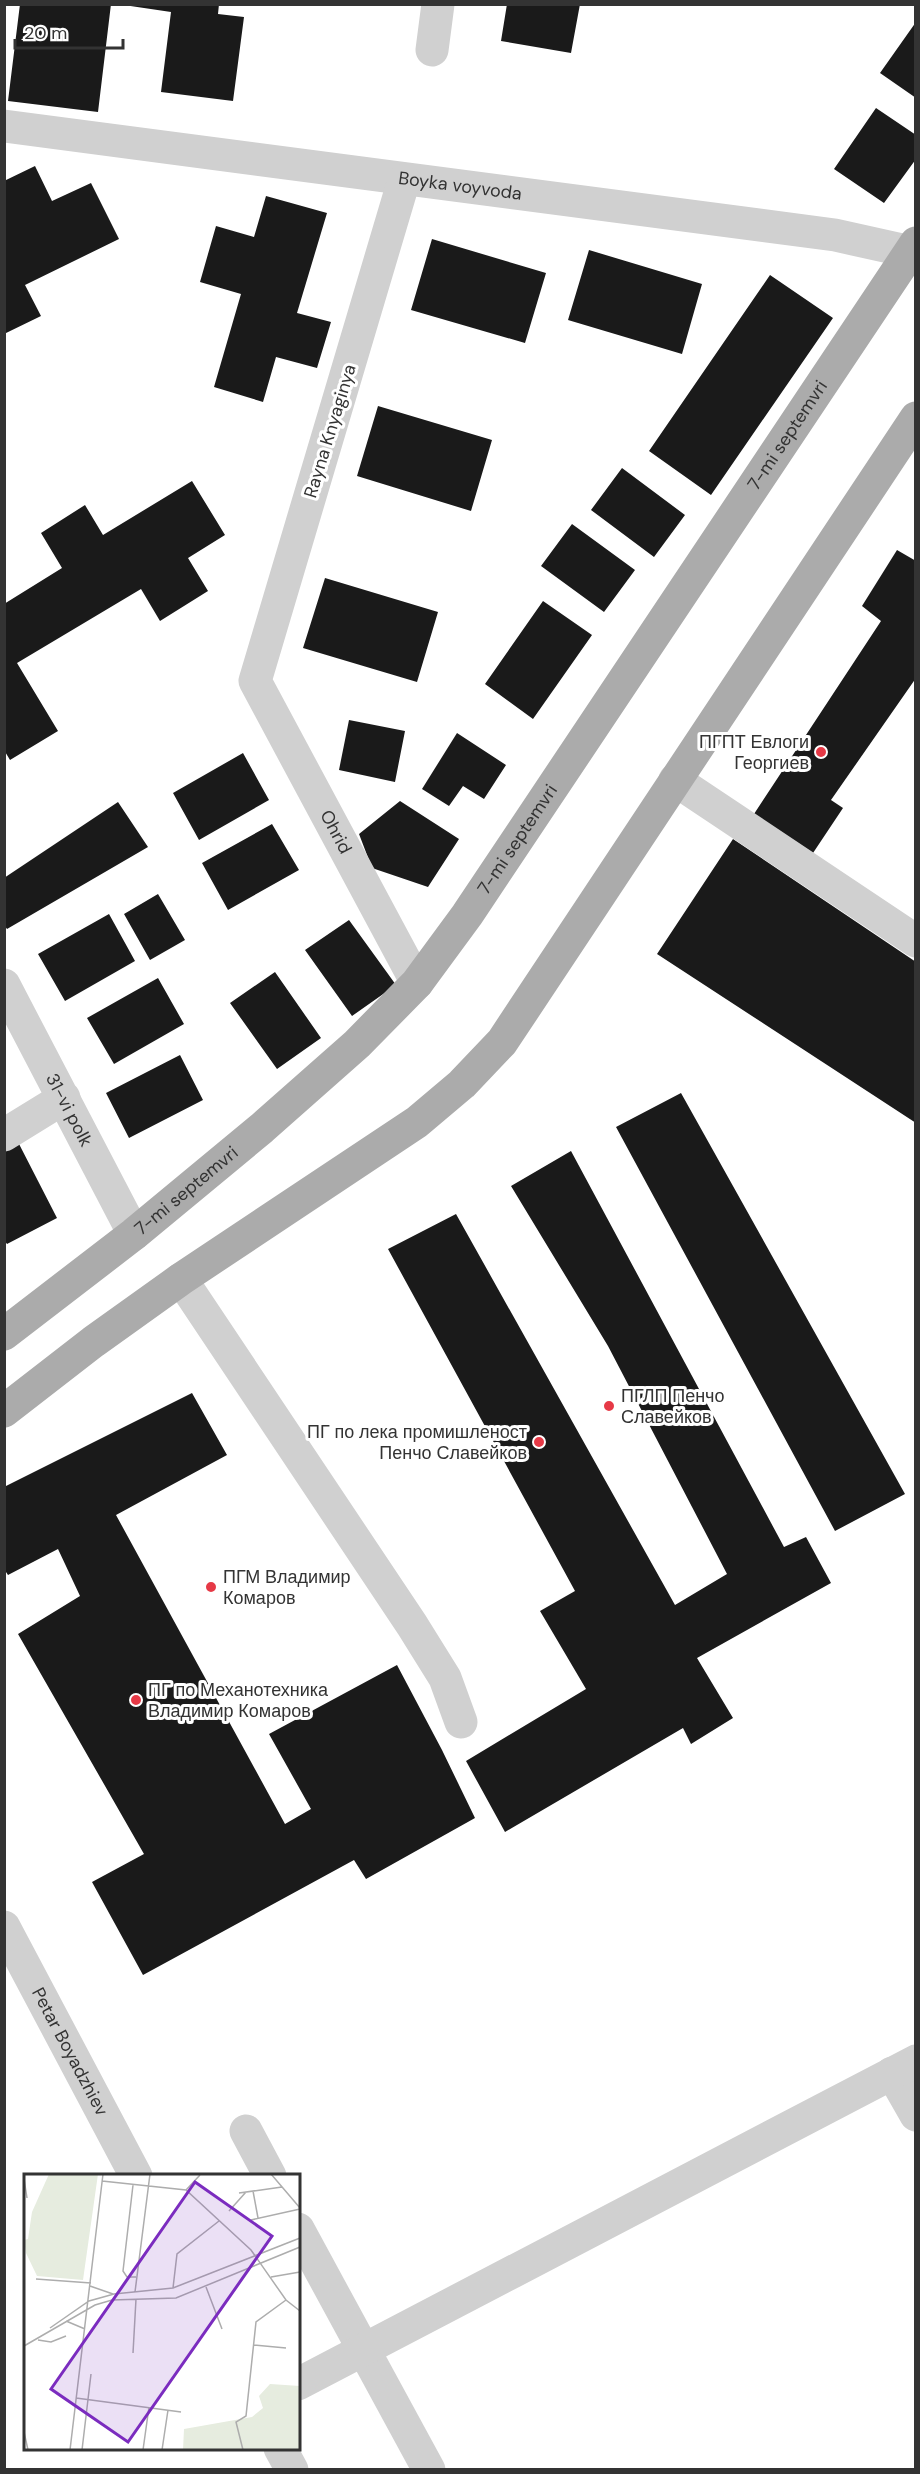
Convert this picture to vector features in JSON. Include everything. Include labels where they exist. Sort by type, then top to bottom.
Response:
[{"type":"main road","name":"7-mi septemvri","points":[[4,1334],[134,1234],[262,1128],[357,1044],[417,983],[467,915],[914,249]]},
{"type":"main road","points":[[4,1411],[93,1342],[181,1279],[417,1122],[462,1084],[502,1042],[915,418]]},
{"type":"street","points":[[432,50],[438,4]]},
{"type":"street","name":"Boyka voyvoda","points":[[4,126],[835,235],[914,249]]},
{"type":"street","name":"Rayna Knyaginya","points":[[255,681],[404,180]]},
{"type":"street","name":"Ohrid","points":[[255,681],[417,983]]},
{"type":"street","points":[[675,780],[915,941]]},
{"type":"street","name":"31-vi polk","points":[[4,985],[134,1234]]},
{"type":"street","points":[[4,1135],[63,1098]]},
{"type":"street","points":[[181,1279],[412,1624],[445,1678],[461,1722]]},
{"type":"street","name":"Petar Boyadzhiev","points":[[4,1927],[14,1965],[135,2174]]},
{"type":"street","points":[[300,2383],[904,2067],[915,2115]]},
{"type":"street","points":[[246,2132],[269,2174]]},
{"type":"street","points":[[300,2233],[429,2469]]},
{"type":"street","points":[[281,2450],[292,2469]]},
{"type":"building","points":[[20,4],[111,4],[98,112],[8,101]]},
{"type":"building","points":[[117,4],[219,4],[218,14],[244,17],[233,101],[161,92],[171,12]]},
{"type":"building","points":[[507,4],[580,4],[571,53],[501,41]]},
{"type":"building","points":[[916,22],[916,98],[880,73]]},
{"type":"building","points":[[876,108],[916,135],[916,159],[884,203],[834,169]]},
{"type":"building","points":[[35,166],[52,201],[91,183],[119,239],[25,285],[41,316],[4,334],[4,181]]},
{"type":"building","points":[[266,196],[327,213],[297,313],[331,322],[317,368],[276,357],[263,402],[214,387],[241,294],[200,282],[216,226],[254,237]]},
{"type":"building","points":[[432,239],[546,273],[525,343],[411,310]]},
{"type":"building","points":[[589,250],[702,284],[682,354],[568,320]]},
{"type":"building","points":[[770,275],[833,318],[711,495],[649,451]]},
{"type":"building","points":[[378,406],[492,440],[471,511],[357,476]]},
{"type":"building","points":[[622,468],[685,515],[654,557],[591,510]]},
{"type":"building","points":[[192,481],[225,535],[188,558],[208,591],[160,621],[141,589],[17,663],[58,731],[10,760],[4,750],[4,604],[62,568],[41,533],[85,505],[103,535]]},
{"type":"building","points":[[572,524],[635,570],[604,612],[541,566]]},
{"type":"building","points":[[897,550],[916,561],[916,678],[831,800],[843,808],[813,853],[754,814],[881,621],[862,606]]},
{"type":"building","points":[[325,578],[438,612],[417,682],[303,648]]},
{"type":"building","points":[[543,601],[592,635],[533,719],[485,684]]},
{"type":"building","points":[[349,720],[405,731],[395,782],[339,770]]},
{"type":"building","points":[[457,733],[506,765],[484,799],[463,786],[449,806],[422,789]]},
{"type":"building","points":[[243,753],[269,800],[199,840],[173,793]]},
{"type":"building","points":[[400,801],[459,839],[428,887],[372,868],[359,834]]},
{"type":"building","points":[[118,802],[148,847],[7,929],[4,925],[4,878]]},
{"type":"building","points":[[272,824],[299,870],[228,910],[202,863]]},
{"type":"building","points":[[733,839],[916,962],[916,1123],[657,954]]},
{"type":"building","points":[[158,894],[185,940],[150,960],[124,914]]},
{"type":"building","points":[[109,914],[135,961],[65,1001],[38,954]]},
{"type":"building","points":[[349,920],[396,985],[352,1016],[305,950]]},
{"type":"building","points":[[275,972],[321,1038],[277,1069],[230,1003]]},
{"type":"building","points":[[158,978],[184,1024],[114,1064],[87,1018]]},
{"type":"building","points":[[180,1055],[203,1100],[129,1138],[106,1093]]},
{"type":"building","points":[[681,1093],[905,1494],[835,1531],[616,1127]]},
{"type":"building","points":[[18,1142],[57,1218],[7,1244],[4,1240],[4,1149]]},
{"type":"building","name":"ПГ по лека промишленост Пенчо Славейков","points":[[571,1151],[784,1547],[806,1537],[831,1583],[697,1658],[733,1718],[691,1744],[683,1728],[505,1832],[466,1761],[586,1689],[540,1611],[575,1591],[388,1249],[456,1214],[675,1605],[727,1574],[608,1346],[511,1186]]},
{"type":"building","name":"ПГ по Механотехника Владимир Комаров","points":[[192,1393],[227,1455],[116,1515],[285,1824],[311,1809],[269,1734],[397,1665],[475,1818],[366,1879],[354,1860],[143,1975],[92,1882],[144,1854],[18,1634],[80,1596],[58,1549],[8,1575],[4,1569],[4,1487]]},
{"type":"place","name":"ПГПТ Евлоги Георгиев","points":[[821,752]]},
{"type":"place","name":"ПГЛП Пенчо Славейков","points":[[609,1406]]},
{"type":"place","name":"ПГ по лека промишленост Пенчо Славейков","points":[[539,1442]]},
{"type":"place","name":"ПГМ Владимир Комаров","points":[[211,1587]]},
{"type":"place","name":"ПГ по Механотехника Владимир Комаров","points":[[136,1700]]}]
